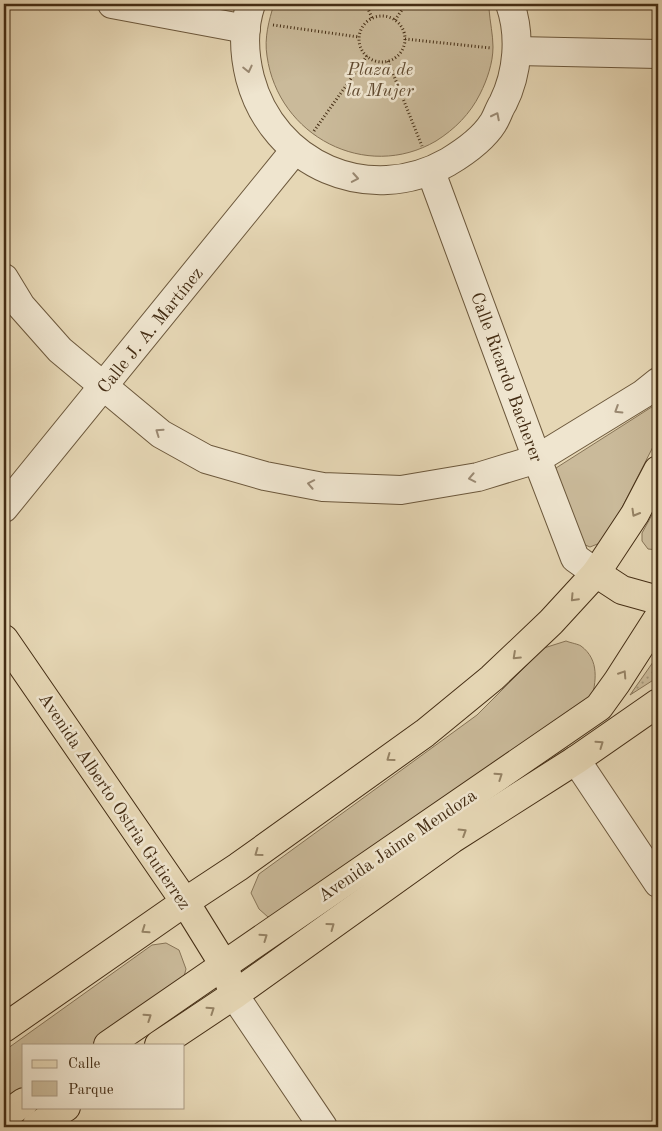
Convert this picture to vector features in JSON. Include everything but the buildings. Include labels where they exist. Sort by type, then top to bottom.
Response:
[{"type":"main road","points":[[4,1028],[238,867],[425,734],[492,678],[551,622],[596,573],[635,514],[658,470]]},
{"type":"main road","points":[[596,573],[622,590],[658,600]]},
{"type":"main road","name":"Avenida Jaime Mendoza","points":[[109,1044],[599,707],[658,618]]},
{"type":"main road","name":"Avenida Alberto Ostria Gutierrez","points":[[4,639],[185,902],[224,965],[234,995]]},
{"type":"main road","name":"Avenida Jaime Mendoza","points":[[161,1044],[234,995],[452,839],[576,760],[658,703]]},
{"type":"main road","points":[[4,1116],[22,1103]]},
{"type":"main road","points":[[36,1127],[64,1108]]},
{"type":"street","points":[[112,4],[249,15],[246,63],[255,96],[272,126],[295,150],[319,166],[346,176],[375,181],[404,179],[431,172],[465,152],[492,124],[510,89],[517,51],[514,16],[510,4]]},
{"type":"street","points":[[517,51],[658,54]]},
{"type":"street","name":"Calle J. A. Martínez","points":[[4,508],[104,388],[295,150]]},
{"type":"street","name":"Calle Ricardo Bacherer","points":[[431,172],[575,558],[596,573]]},
{"type":"street","points":[[4,278],[21,306],[60,350],[161,434],[206,459],[265,476],[323,487],[401,490],[478,477],[537,460],[635,400],[658,382]]},
{"type":"street","points":[[576,760],[658,884]]},
{"type":"street","points":[[234,995],[323,1127]]},
{"type":"path","points":[[366,4],[372,18]]},
{"type":"path","points":[[395,20],[406,4]]},
{"type":"path","points":[[249,15],[267,24],[359,37]]},
{"type":"path","points":[[387,16],[400,25],[405,39],[400,53],[388,61],[381,62],[368,56],[360,44],[359,37],[365,23],[372,18],[387,16]]},
{"type":"path","points":[[405,39],[517,51]]},
{"type":"path","points":[[295,150],[312,134],[368,56]]},
{"type":"path","points":[[388,61],[431,172]]},
{"type":"green space","name":"Plaza de la Mujer","points":[[274,4],[486,4],[489,9],[493,47],[492,59],[483,89],[467,114],[456,126],[436,141],[409,152],[382,156],[355,153],[329,144],[307,129],[288,109],[275,84],[267,56],[266,43]]},
{"type":"green space","points":[[658,403],[658,437],[605,541],[590,547],[576,541],[555,486],[556,468]]},
{"type":"green space","points":[[658,504],[658,550],[648,549],[642,541],[642,533]]},
{"type":"green space","points":[[566,641],[581,646],[587,652],[594,665],[595,679],[591,701],[280,915],[268,917],[259,909],[251,893],[259,874],[477,715],[544,648]]},
{"type":"green space","points":[[658,655],[658,677],[630,695]]},
{"type":"green space","points":[[166,943],[179,950],[186,969],[182,984],[94,1044],[22,1044],[22,1092],[4,1105],[4,1051],[152,945]]}]
